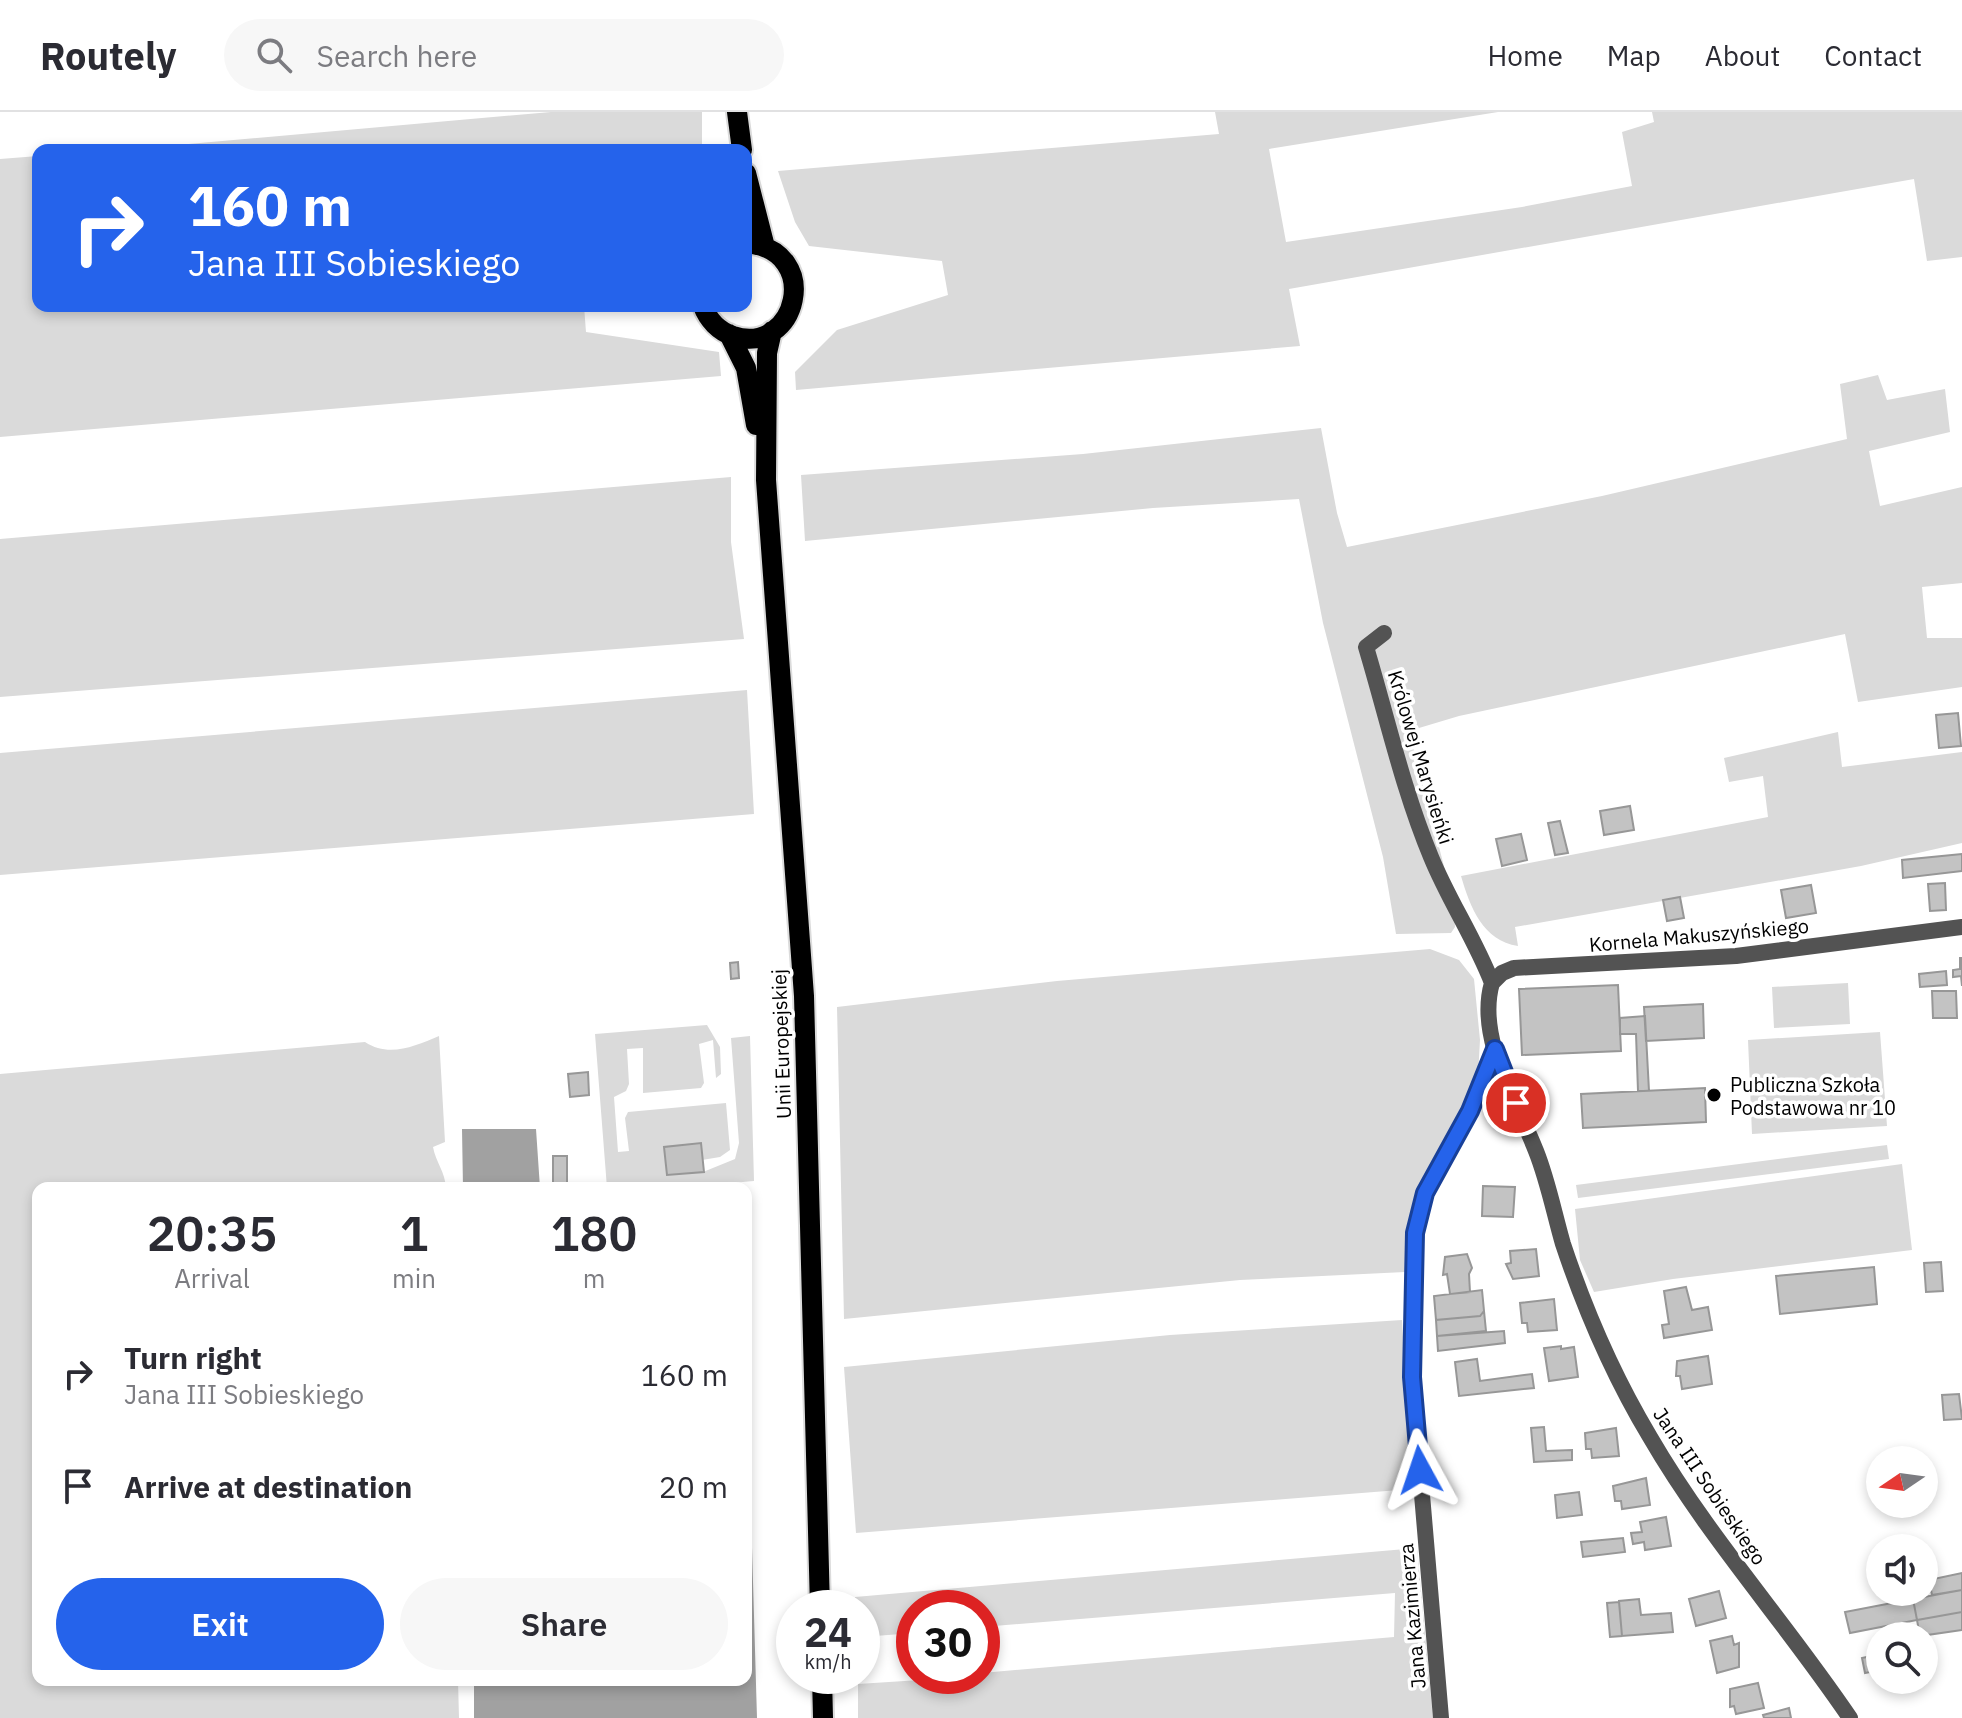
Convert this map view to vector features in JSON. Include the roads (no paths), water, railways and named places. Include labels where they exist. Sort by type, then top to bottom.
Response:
[{"type":"main road","points":[[737,112],[740,144]]},
{"type":"main road","points":[[729,334],[753,338],[772,331],[790,313],[795,284],[783,259],[756,245],[752,216]]},
{"type":"main road","name":"Unii Europejskiej","points":[[706,312],[713,324],[729,334],[746,368],[766,480]]},
{"type":"main road","name":"Unii Europejskiej","points":[[772,331],[767,353],[766,480],[804,996],[820,1590]]},
{"type":"main road","points":[[822,1694],[823,1718]]},
{"type":"street","name":"Królowej Marysieńki","points":[[1384,633],[1366,647],[1415,815],[1432,859],[1477,944],[1492,983]]},
{"type":"street","name":"Kornela Makuszyńskiego","points":[[1492,983],[1502,973],[1514,968],[1736,956],[1962,927]]},
{"type":"street","name":"Jana III Sobieskiego","points":[[1492,983],[1491,1020],[1495,1049],[1537,1152],[1575,1278],[1650,1438],[1731,1558],[1850,1718]]},
{"type":"street","name":"Jana Kazimierza","points":[[1441,1718],[1412,1377],[1415,1233],[1425,1193],[1470,1111],[1495,1049]]},
{"type":"place","name":"Publiczna Szkoła Podstawowa nr 10","points":[[1714,1095]]}]
